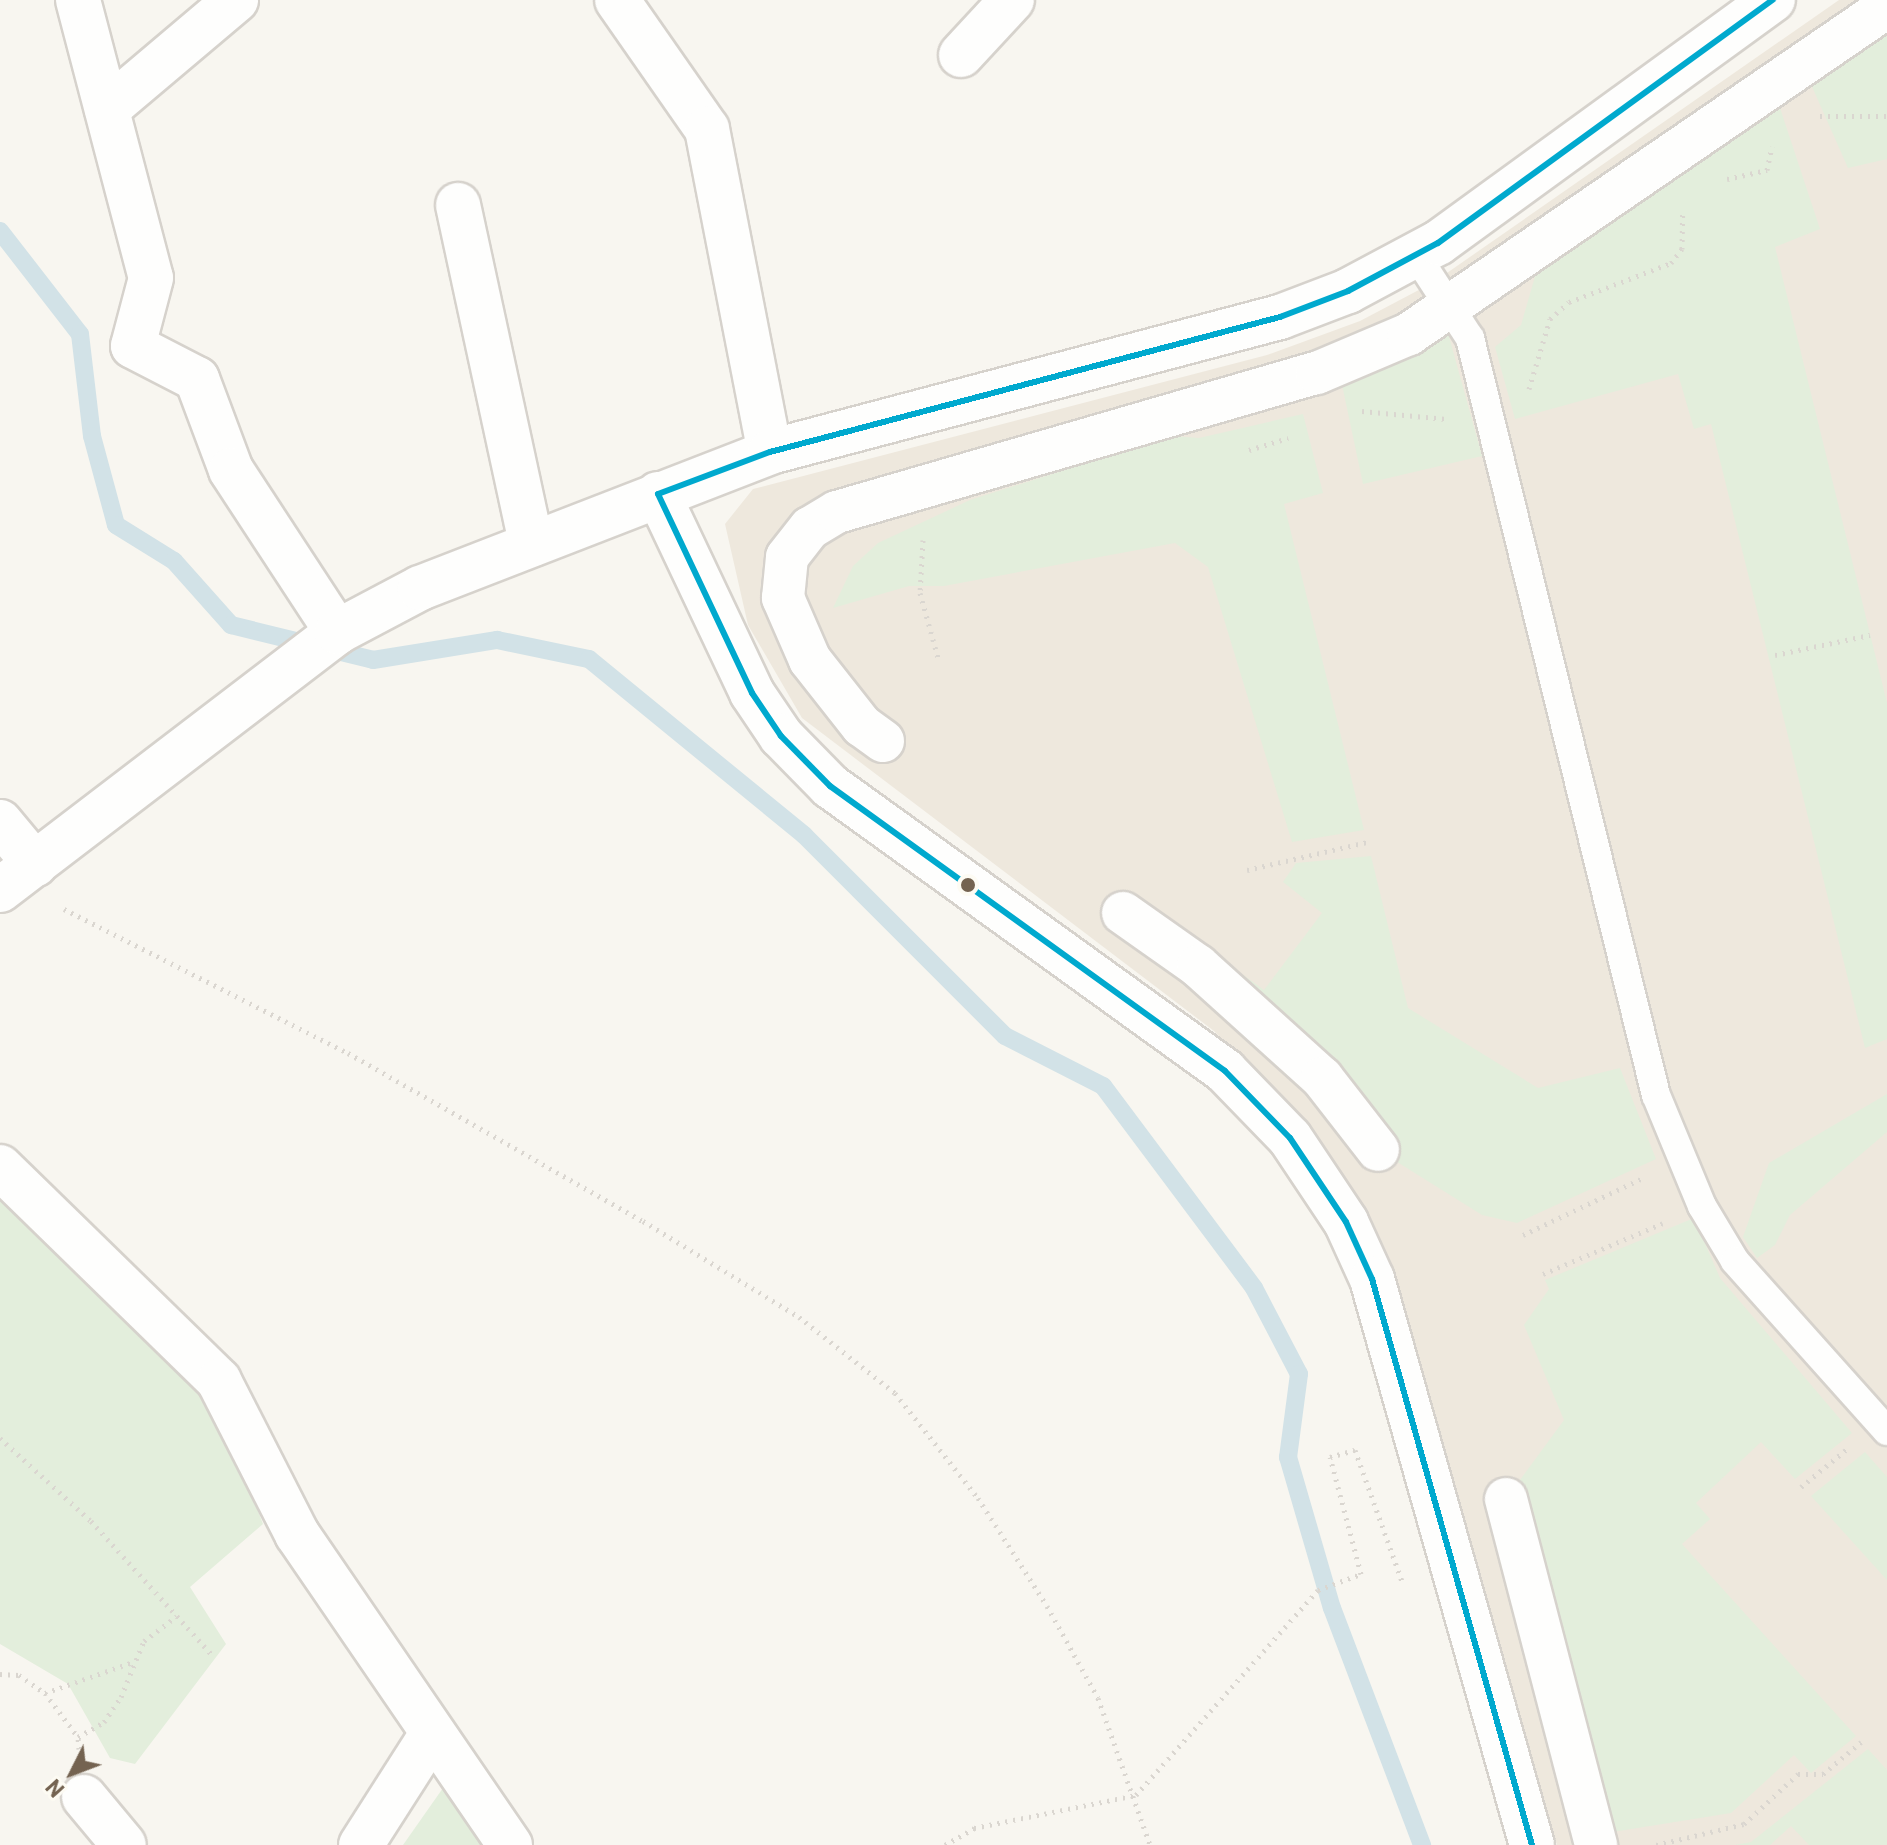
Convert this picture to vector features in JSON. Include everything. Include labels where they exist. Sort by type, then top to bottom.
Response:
[{"type":"street","points":[[78,0],[151,278],[133,346],[197,379],[231,470],[337,632]]},
{"type":"street","points":[[107,109],[236,0]]},
{"type":"street","points":[[617,0],[707,129],[770,452]]},
{"type":"street","points":[[961,55],[1012,0]]},
{"type":"street","points":[[2,827],[15,879],[337,632],[420,588],[770,452],[1280,317],[1416,255],[1773,0]]},
{"type":"street","points":[[883,741],[862,726],[810,660],[783,598],[787,557],[810,528],[837,512],[1317,373],[1450,309],[1887,7]]},
{"type":"street","points":[[458,205],[531,544]]},
{"type":"street","points":[[658,494],[752,693],[830,786],[1225,1071],[1290,1138],[1346,1222],[1372,1279],[1452,1579],[1532,1845]]},
{"type":"street","points":[[1123,913],[1198,966],[1322,1078],[1378,1150]]},
{"type":"street","points":[[0,1167],[219,1381],[297,1534],[430,1737],[510,1845]]},
{"type":"street","points":[[1506,1499],[1596,1845]]},
{"type":"street","points":[[361,1845],[430,1737]]},
{"type":"street","points":[[84,1797],[124,1845]]},
{"type":"lane","points":[[1416,255],[1470,338],[1656,1095],[1702,1206],[1735,1261],[1883,1427]]},
{"type":"path","points":[[1806,116],[1887,116]]},
{"type":"path","points":[[926,486],[920,593],[939,661]]},
{"type":"path","points":[[1775,655],[1870,635]]},
{"type":"path","points":[[1247,870],[1367,842]]},
{"type":"path","points":[[15,879],[348,1053],[643,1221],[799,1317],[895,1393],[978,1498],[1047,1606],[1098,1698],[1136,1795],[1150,1845]]},
{"type":"path","points":[[1523,1235],[1658,1171]]},
{"type":"path","points":[[1543,1274],[1679,1216]]},
{"type":"path","points":[[1801,1487],[1883,1427]]},
{"type":"path","points":[[0,1438],[212,1655]]},
{"type":"path","points":[[945,1845],[974,1828],[1136,1795],[1318,1590],[1361,1574],[1330,1457],[1355,1450],[1398,1584],[1452,1579]]},
{"type":"path","points":[[78,1737],[104,1722],[144,1641],[177,1616]]},
{"type":"path","points":[[45,1693],[134,1661]]},
{"type":"path","points":[[0,1674],[19,1675],[45,1693],[78,1737],[84,1797]]},
{"type":"path","points":[[1656,1845],[1744,1824],[1798,1774],[1823,1774],[1861,1742]]},
{"type":"shaded area","points":[[1839,0],[1887,0],[1887,1845],[1557,1845],[1388,1267],[1315,1136],[1214,1031],[802,718],[748,625],[725,524],[753,489],[1267,355],[1360,321],[1434,282]]},
{"type":"green space","points":[[1887,22],[1887,159],[1848,168],[1806,73]]},
{"type":"green space","points":[[1779,105],[1820,229],[1775,247],[1887,703],[1887,1039],[1865,1048],[1711,424],[1694,429],[1678,374],[1515,419],[1495,347],[1521,325],[1536,273]]},
{"type":"green space","points":[[1448,333],[1482,456],[1363,484],[1341,380]]},
{"type":"green space","points":[[1303,414],[1323,493],[1284,504],[1364,830],[1292,842],[1208,567],[1175,543],[944,586],[909,586],[833,608],[853,566],[878,543],[970,500],[1173,436],[1199,438]]},
{"type":"green space","points":[[1371,856],[1408,1008],[1538,1088],[1620,1068],[1656,1159],[1517,1223],[1482,1215],[1378,1150],[1220,986],[1235,969],[1264,990],[1322,913],[1283,882],[1296,863]]},
{"type":"green space","points":[[1887,1094],[1887,1132],[1790,1215],[1775,1245],[1757,1258],[1743,1237],[1769,1163]]},
{"type":"green space","points":[[0,1184],[211,1388],[263,1524],[190,1587],[226,1644],[135,1764],[110,1758],[68,1684],[0,1644]]},
{"type":"green space","points":[[1694,1218],[1720,1278],[1852,1433],[1795,1479],[1761,1442],[1696,1503],[1710,1519],[1682,1544],[1856,1736],[1811,1773],[1794,1755],[1731,1813],[1594,1835],[1506,1499],[1564,1420],[1524,1325],[1549,1289],[1545,1280]]},
{"type":"green space","points":[[1865,1452],[1887,1477],[1887,1580],[1811,1496]]},
{"type":"green space","points":[[1868,1749],[1887,1770],[1887,1845],[1809,1845],[1791,1826],[1770,1845],[1735,1845],[1751,1842]]},
{"type":"green space","points":[[450,1778],[498,1845],[403,1845]]},
{"type":"waterway","points":[[0,231],[80,334],[92,436],[116,525],[174,561],[231,625],[373,660],[497,640],[589,659],[804,835],[1005,1036],[1103,1086],[1254,1288],[1299,1374],[1288,1457],[1332,1608],[1422,1845]]},
{"type":"transit line","points":[[658,494],[770,452],[1280,317],[1348,291],[1438,243],[1773,0]]},
{"type":"transit line","points":[[658,494],[752,693],[781,736],[830,786],[1225,1071],[1290,1138],[1346,1222],[1372,1279],[1532,1845]]}]
